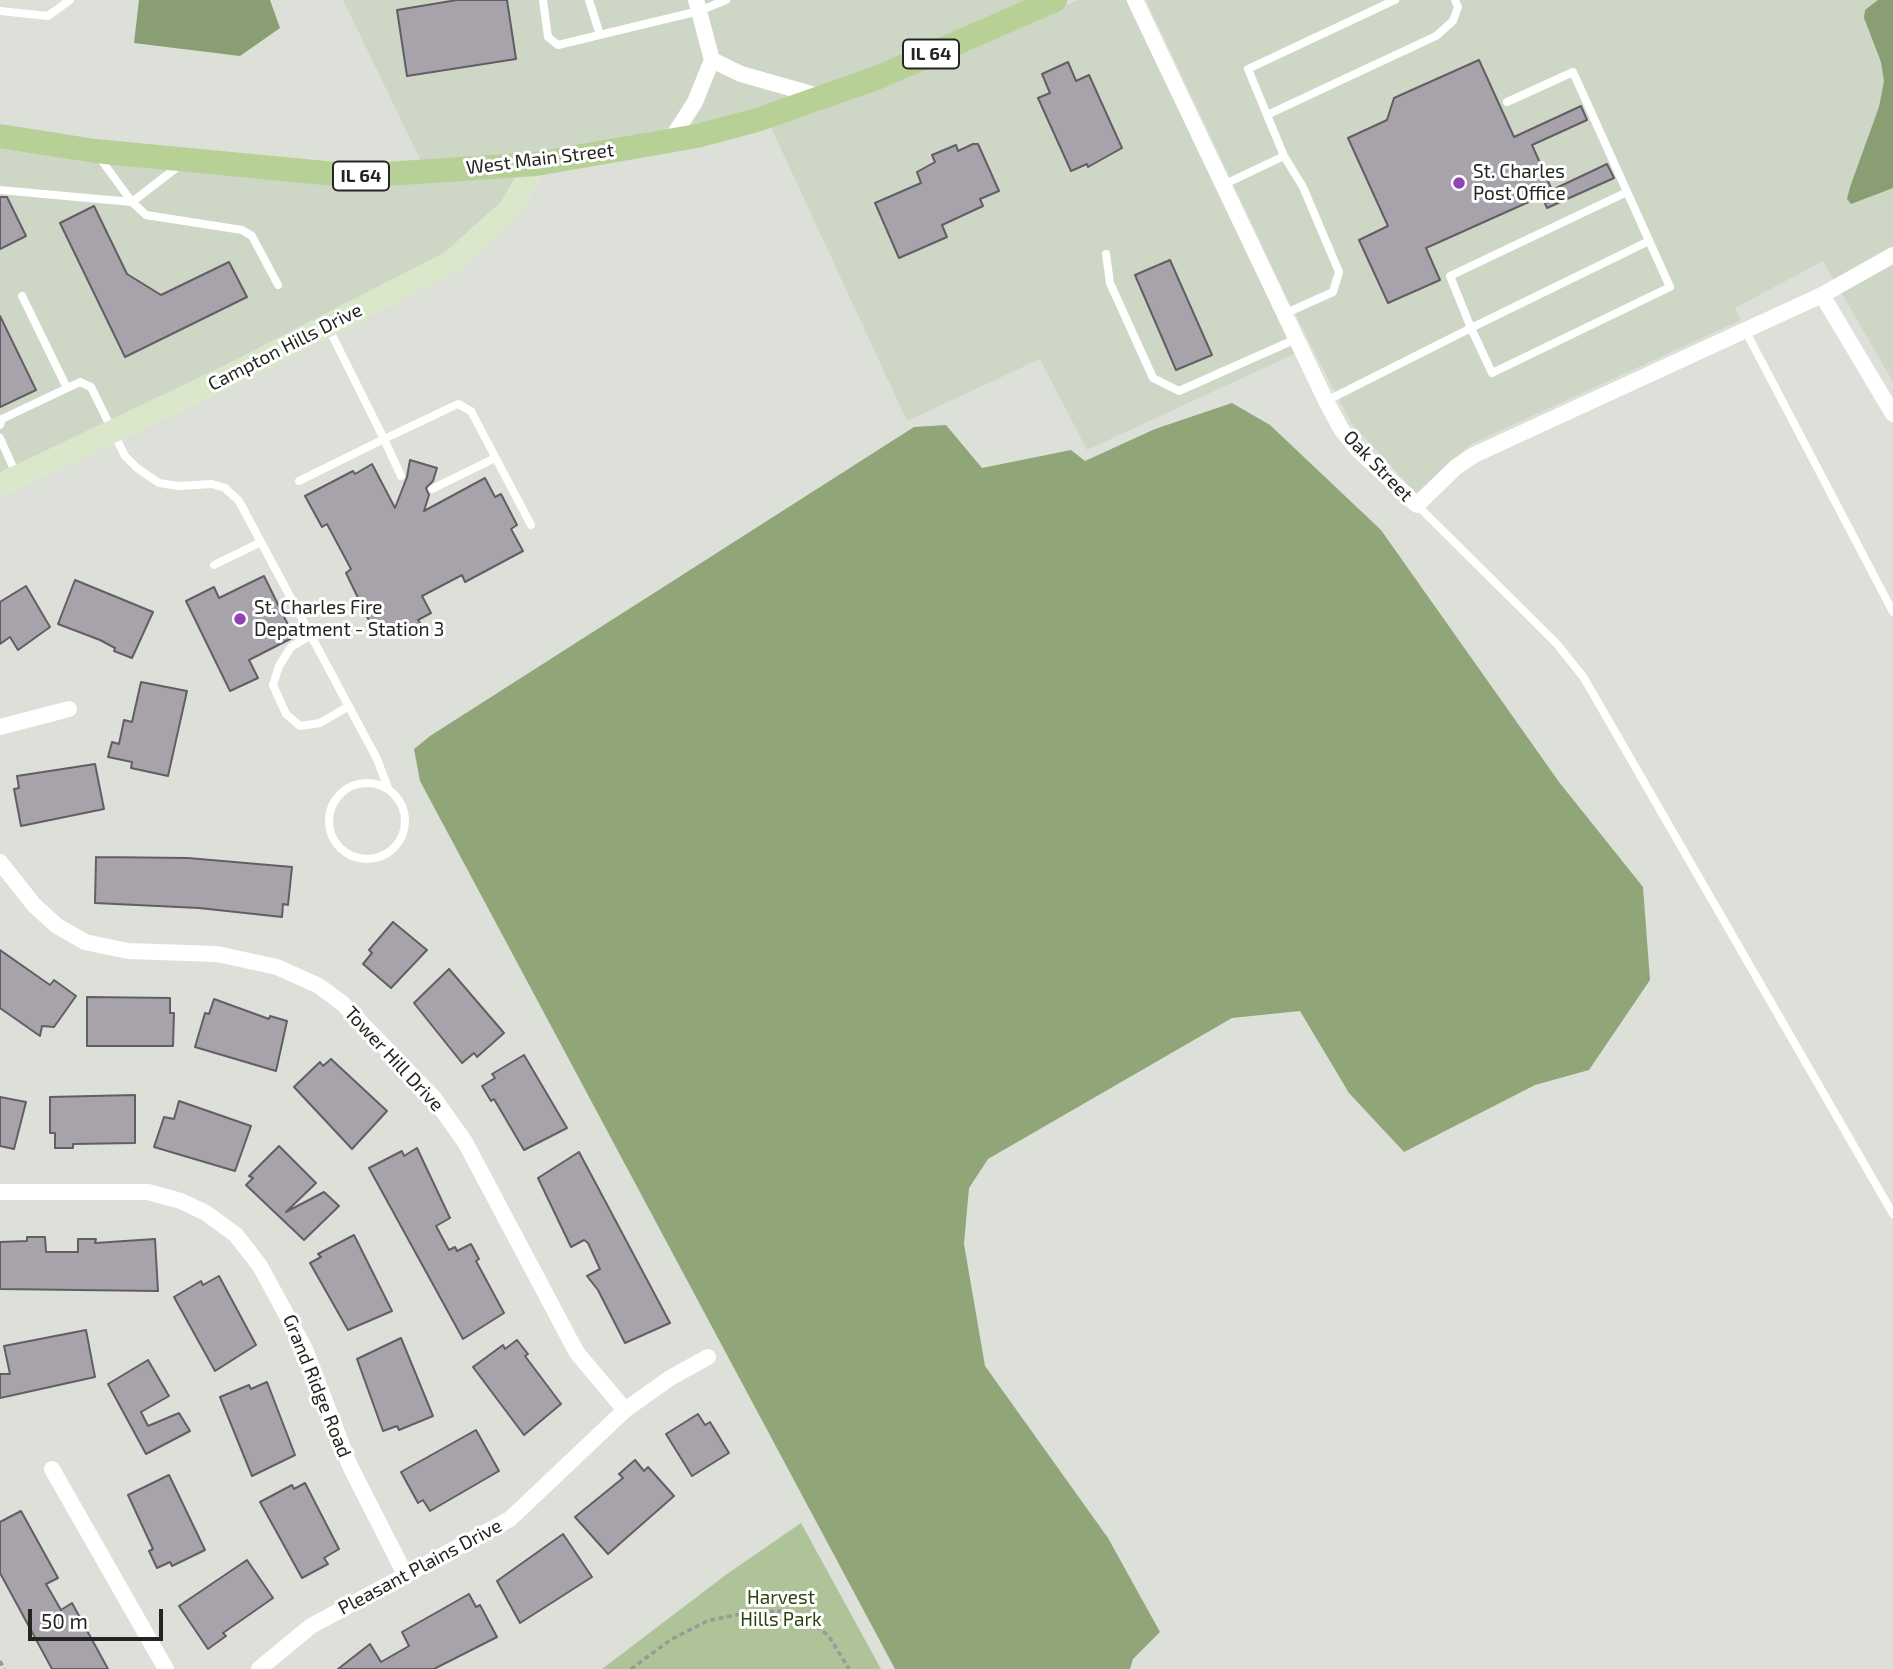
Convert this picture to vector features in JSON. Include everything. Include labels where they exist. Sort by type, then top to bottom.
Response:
[{"type":"main road","name":"West Main Street","points":[[0,135],[95,151],[356,176],[536,164],[670,141],[757,120],[879,77],[1055,0]]},
{"type":"street","name":"Oak Street","points":[[1135,0],[1341,429],[1359,450],[1417,505],[1456,467],[1474,455],[1822,295],[1893,255]]},
{"type":"street","points":[[670,141],[695,102],[712,60],[697,6]]},
{"type":"street","points":[[712,60],[741,74],[823,97]]},
{"type":"street","name":"Campton Hills Drive","points":[[8,481],[328,326],[451,262],[510,209],[536,164]]},
{"type":"street","points":[[1822,295],[1893,414]]},
{"type":"street","points":[[0,727],[69,709]]},
{"type":"street","name":"Tower Hill Drive","points":[[0,862],[42,912],[57,926],[85,942],[128,951],[217,954],[277,967],[319,986],[342,1003],[433,1097],[465,1142],[577,1353],[625,1410]]},
{"type":"street","name":"Grand Ridge Road","points":[[0,1192],[148,1192],[181,1200],[206,1213],[236,1235],[267,1277],[305,1349],[350,1466],[406,1576]]},
{"type":"street","name":"Pleasant Plains Drive","points":[[259,1669],[311,1626],[510,1519],[625,1410],[670,1378],[708,1357]]},
{"type":"street","points":[[52,1469],[149,1644],[166,1669]]},
{"type":"lane","points":[[0,11],[48,16],[70,0]]},
{"type":"lane","points":[[543,0],[548,37],[552,43],[558,45],[726,0]]},
{"type":"lane","points":[[589,0],[600,35]]},
{"type":"lane","points":[[1284,314],[1333,292],[1339,272],[1303,187],[1284,156],[1248,69],[1395,0]]},
{"type":"lane","points":[[1267,114],[1436,36],[1454,21],[1458,7],[1455,0]]},
{"type":"lane","points":[[1507,102],[1573,72],[1670,287],[1492,373],[1450,276],[1627,192]]},
{"type":"lane","points":[[95,151],[132,202],[146,215],[242,230],[253,236],[278,285]]},
{"type":"lane","points":[[1223,185],[1284,156]]},
{"type":"lane","points":[[0,190],[132,202],[187,160]]},
{"type":"lane","points":[[1326,401],[1649,241]]},
{"type":"lane","points":[[1106,254],[1110,283],[1153,378],[1179,391],[1296,339]]},
{"type":"lane","points":[[22,296],[67,388]]},
{"type":"lane","points":[[328,326],[401,476]]},
{"type":"lane","points":[[1745,330],[1893,612]]},
{"type":"lane","points":[[1,422],[80,382],[91,387],[112,432],[137,468],[159,483],[178,486],[212,484],[225,488],[239,501],[377,759],[387,788],[403,808],[403,834],[386,854],[360,859],[349,854],[339,847],[329,825],[334,802],[341,792],[363,782],[387,788]]},
{"type":"lane","points":[[299,481],[457,404],[471,411],[531,525]]},
{"type":"lane","points":[[0,438],[8,481]]},
{"type":"lane","points":[[432,489],[495,458]]},
{"type":"lane","points":[[1417,505],[1557,644],[1584,678],[1893,1214]]},
{"type":"lane","points":[[214,565],[261,542]]},
{"type":"lane","points":[[311,635],[291,647],[276,675],[273,685],[286,714],[300,726],[320,723],[349,706]]},
{"type":"path","points":[[631,1669],[672,1639],[707,1621],[750,1612],[785,1611],[807,1620],[828,1635],[849,1669]]},
{"type":"path","points":[[0,1661],[4,1669]]},
{"type":"shaded area","points":[[139,0],[270,0],[280,28],[240,56],[134,43]]},
{"type":"shaded area","points":[[343,0],[1038,0],[861,77],[737,118],[552,155],[424,167]]},
{"type":"shaded area","points":[[1078,0],[1126,0],[1296,353],[1087,450],[1040,359],[907,421],[769,123],[949,56]]},
{"type":"shaded area","points":[[1146,0],[1893,0],[1893,382],[1823,261],[1735,308],[1741,320],[1471,444],[1416,493],[1351,423],[1288,300]]},
{"type":"shaded area","points":[[1878,0],[1893,0],[1893,188],[1851,204],[1847,199],[1850,187],[1879,107],[1884,81],[1881,62],[1864,18],[1865,10]]},
{"type":"shaded area","points":[[0,139],[288,180],[525,173],[496,213],[450,254],[382,292],[0,476]]},
{"type":"shaded area","points":[[1232,403],[1270,425],[1381,530],[1559,782],[1643,887],[1650,980],[1589,1070],[1535,1085],[1404,1152],[1349,1093],[1300,1011],[1232,1018],[988,1159],[969,1188],[964,1244],[985,1366],[1108,1538],[1160,1632],[1133,1659],[1130,1669],[895,1669],[420,781],[414,749],[430,736],[914,427],[946,425],[982,468],[1071,450],[1085,461],[1155,429]]},
{"type":"green space","name":"Harvest Hills Park","points":[[801,1523],[881,1669],[602,1669],[727,1574]]},
{"type":"building","points":[[457,0],[507,0],[516,59],[407,76],[397,10]]},
{"type":"building","name":"St. Charles Post Office","points":[[1479,60],[1514,137],[1581,106],[1587,120],[1532,145],[1552,190],[1607,164],[1614,178],[1547,208],[1542,196],[1426,248],[1440,280],[1388,303],[1359,240],[1388,226],[1348,138],[1387,120],[1394,98]]},
{"type":"building","points":[[1068,62],[1076,81],[1089,75],[1122,148],[1088,167],[1087,164],[1071,171],[1038,98],[1050,93],[1042,74]]},
{"type":"building","points":[[978,144],[999,191],[980,199],[983,206],[942,225],[947,237],[899,258],[875,203],[921,183],[917,172],[935,162],[932,155],[956,145],[958,151]]},
{"type":"building","points":[[0,197],[7,197],[26,236],[0,249]]},
{"type":"building","points":[[94,206],[127,274],[161,295],[229,262],[247,297],[125,357],[60,223]]},
{"type":"building","points":[[1170,260],[1212,355],[1176,370],[1135,275]]},
{"type":"building","points":[[0,316],[36,390],[0,407]]},
{"type":"building","points":[[410,460],[437,468],[433,481],[426,488],[429,495],[424,511],[485,478],[495,497],[501,494],[517,525],[511,529],[523,551],[465,582],[462,575],[422,596],[431,613],[418,620],[420,623],[393,638],[389,630],[377,637],[346,573],[351,569],[327,524],[322,527],[305,496],[372,464],[395,508],[407,477]]},
{"type":"building","name":"St. Charles Fire Depatment - Station 3","points":[[264,576],[294,637],[249,660],[258,678],[230,691],[186,601],[214,587],[219,598]]},
{"type":"building","points":[[75,580],[153,612],[132,658],[114,651],[115,648],[100,640],[58,624]]},
{"type":"building","points":[[26,586],[50,627],[18,650],[10,637],[0,644],[0,602]]},
{"type":"building","points":[[141,682],[187,691],[168,776],[131,768],[132,762],[108,757],[112,742],[119,744],[124,720],[132,722]]},
{"type":"building","points":[[95,764],[104,809],[21,826],[14,789],[19,788],[17,776]]},
{"type":"building","points":[[96,857],[188,858],[292,867],[288,905],[283,904],[282,917],[199,908],[95,903]]},
{"type":"building","points":[[393,922],[427,950],[391,988],[363,964],[372,953],[369,950]]},
{"type":"building","points":[[0,950],[50,985],[54,980],[76,996],[54,1027],[42,1026],[40,1036],[0,1008]]},
{"type":"building","points":[[449,969],[504,1033],[477,1057],[474,1053],[462,1063],[414,1003]]},
{"type":"building","points":[[87,997],[170,998],[170,1013],[174,1013],[173,1046],[87,1046]]},
{"type":"building","points":[[214,999],[269,1019],[270,1016],[287,1021],[276,1071],[195,1047],[205,1013],[209,1014]]},
{"type":"building","points":[[524,1055],[567,1128],[524,1150],[494,1099],[491,1101],[482,1086],[495,1078],[492,1074]]},
{"type":"building","points":[[331,1059],[387,1111],[352,1149],[294,1087],[320,1062],[323,1066]]},
{"type":"building","points":[[135,1095],[135,1143],[73,1144],[73,1148],[55,1148],[55,1133],[50,1133],[50,1097]]},
{"type":"building","points":[[0,1097],[26,1102],[14,1149],[0,1146]]},
{"type":"building","points":[[179,1101],[251,1126],[235,1171],[154,1147],[164,1117],[174,1119]]},
{"type":"building","points":[[279,1146],[316,1183],[286,1212],[324,1192],[339,1206],[304,1240],[246,1185],[253,1178],[249,1176]]},
{"type":"building","points":[[417,1148],[450,1218],[436,1226],[449,1250],[455,1247],[457,1251],[471,1244],[479,1259],[476,1261],[504,1313],[463,1339],[369,1168],[402,1151],[404,1156]]},
{"type":"building","points":[[579,1152],[670,1323],[625,1343],[598,1290],[587,1276],[600,1269],[588,1243],[584,1240],[571,1247],[538,1178]]},
{"type":"building","points":[[354,1235],[392,1311],[348,1330],[310,1263],[321,1257],[318,1254]]},
{"type":"building","points":[[27,1237],[45,1237],[46,1252],[78,1252],[78,1239],[96,1239],[95,1243],[155,1239],[158,1291],[0,1289],[0,1242],[27,1241]]},
{"type":"building","points":[[219,1276],[256,1345],[215,1371],[174,1297],[201,1281],[203,1285]]},
{"type":"building","points":[[86,1330],[95,1377],[0,1398],[0,1374],[10,1374],[4,1346]]},
{"type":"building","points":[[401,1338],[433,1416],[399,1430],[397,1426],[383,1431],[357,1359]]},
{"type":"building","points":[[517,1340],[528,1354],[525,1356],[561,1404],[524,1435],[473,1367],[503,1345],[505,1349]]},
{"type":"building","points":[[148,1360],[169,1396],[141,1412],[148,1426],[179,1413],[190,1431],[146,1454],[108,1384]]},
{"type":"building","points":[[267,1382],[295,1455],[252,1476],[220,1397],[249,1385],[251,1389]]},
{"type":"building","points":[[698,1414],[705,1425],[710,1422],[729,1453],[692,1476],[666,1434]]},
{"type":"building","points":[[476,1430],[499,1471],[430,1511],[423,1500],[418,1503],[401,1472]]},
{"type":"building","points":[[635,1460],[644,1471],[648,1467],[674,1496],[608,1554],[575,1517],[623,1478],[619,1474]]},
{"type":"building","points":[[169,1475],[205,1550],[172,1566],[170,1562],[157,1568],[149,1551],[153,1549],[128,1495]]},
{"type":"building","points":[[305,1483],[339,1549],[324,1558],[328,1564],[302,1578],[260,1502],[292,1485],[294,1489]]},
{"type":"building","points":[[21,1511],[58,1578],[46,1584],[61,1610],[72,1603],[108,1669],[52,1669],[0,1573],[0,1522]]},
{"type":"building","points":[[563,1534],[592,1577],[520,1623],[497,1581]]},
{"type":"building","points":[[247,1560],[273,1598],[223,1633],[226,1636],[208,1649],[179,1606]]},
{"type":"building","points":[[469,1594],[476,1607],[480,1605],[497,1637],[434,1669],[338,1669],[370,1644],[381,1662],[409,1646],[402,1632]]},
{"type":"place","name":"St. Charles Post Office","points":[[1459,183]]},
{"type":"place","name":"St. Charles Fire Depatment - Station 3","points":[[240,619]]}]
